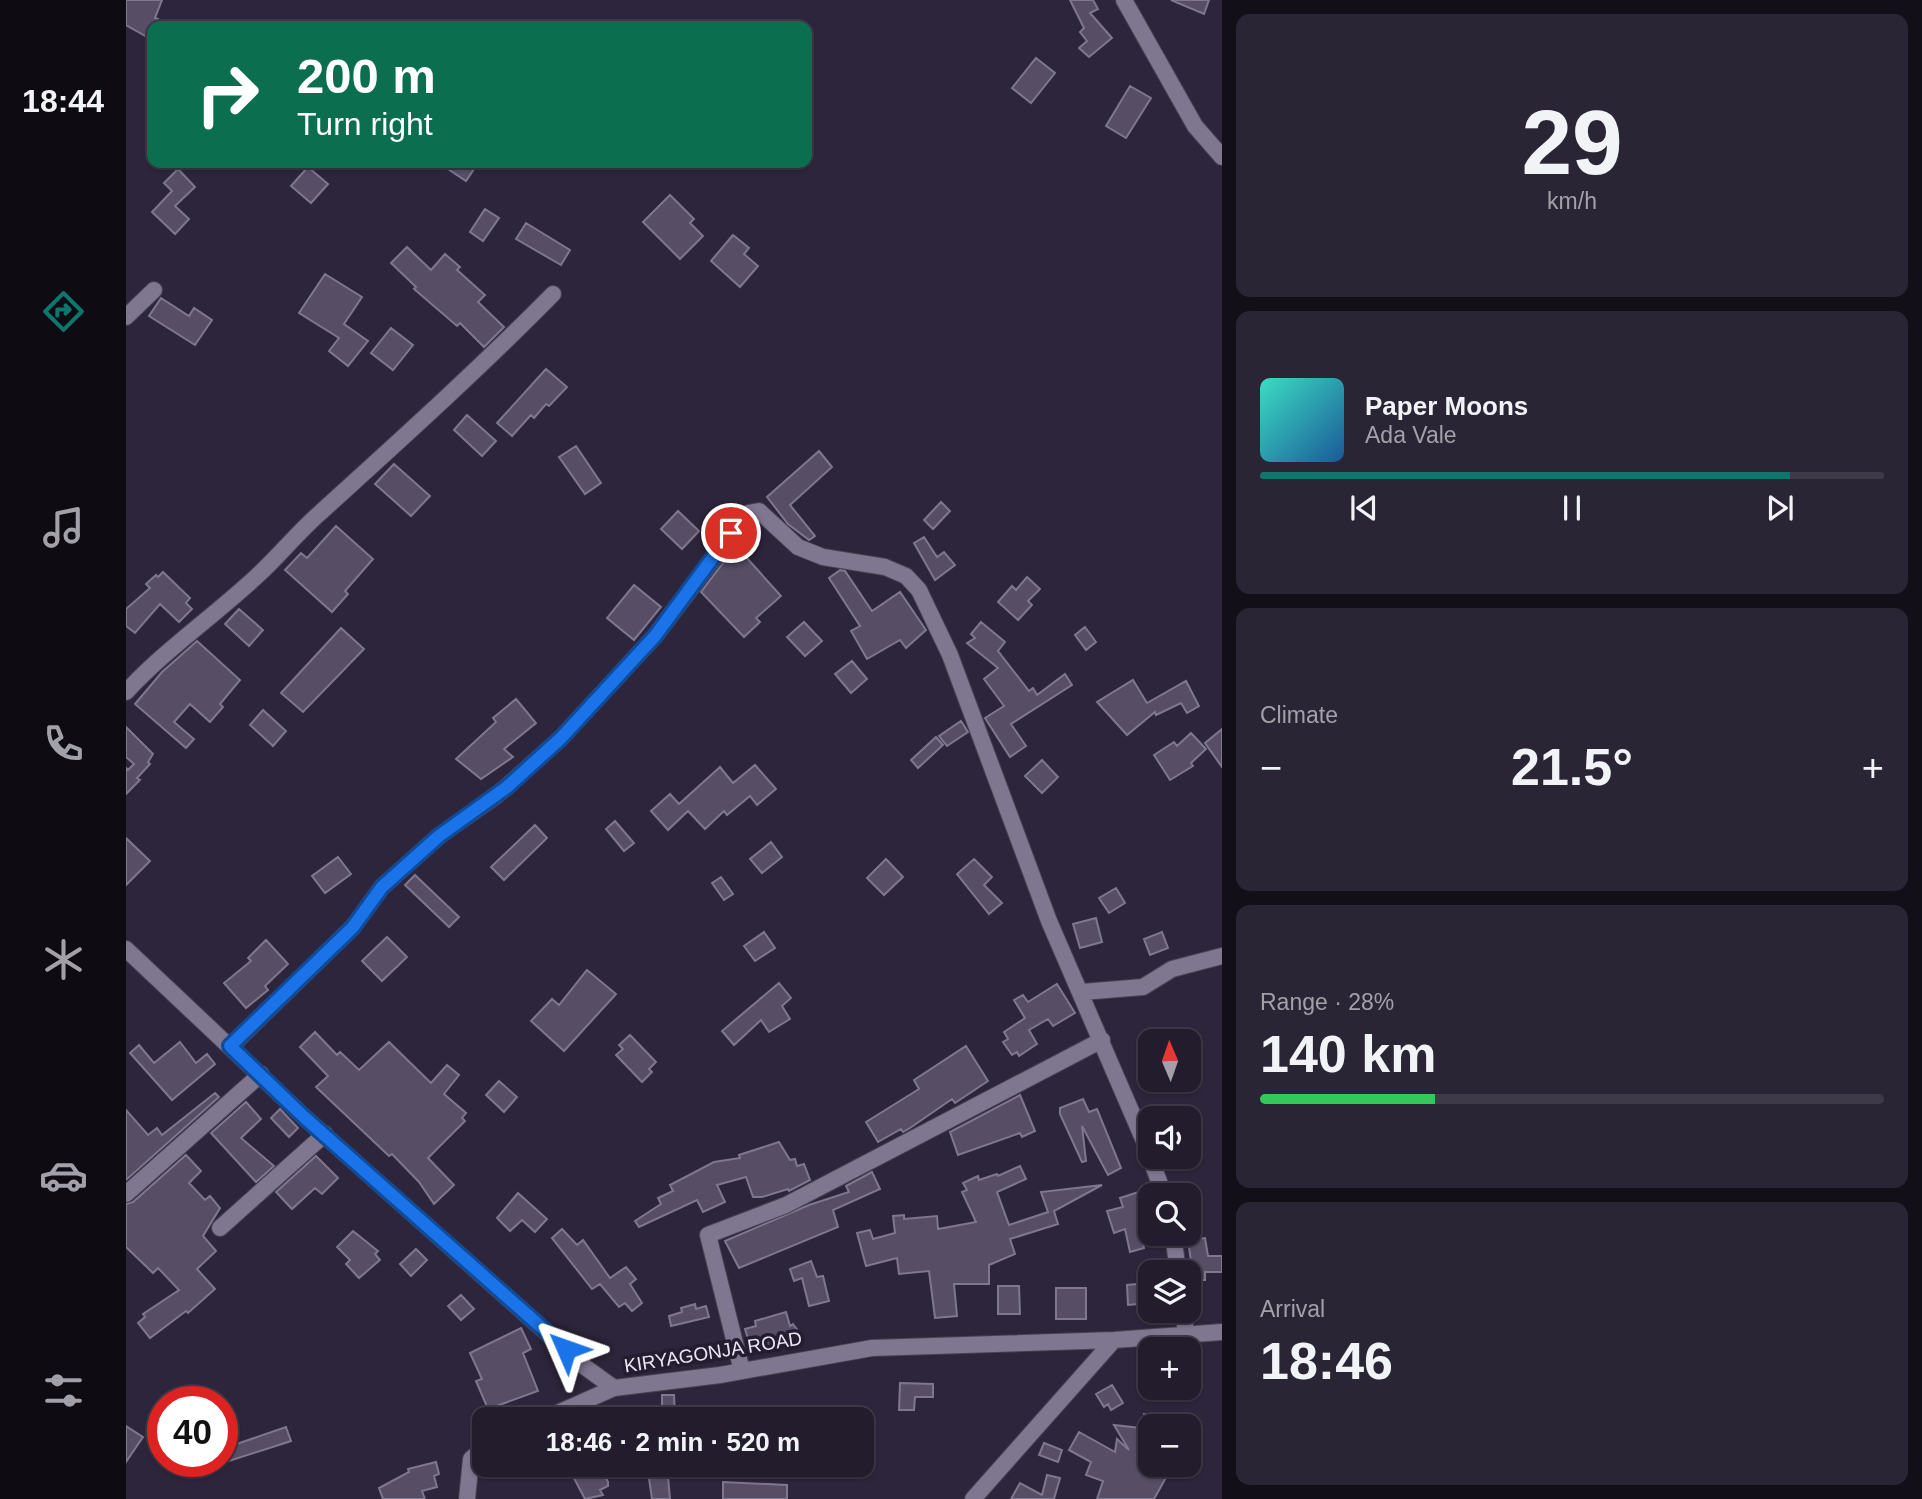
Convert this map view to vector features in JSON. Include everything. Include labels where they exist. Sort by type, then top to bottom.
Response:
[{"type":"street","points":[[1124,0],[1195,126],[1222,158]]},
{"type":"street","points":[[126,317],[154,290]]},
{"type":"street","points":[[126,692],[181,639],[219,611],[277,558],[318,514],[483,364],[552,294]]},
{"type":"street","points":[[230,1046],[353,927],[382,887],[439,836],[496,796],[561,738],[655,636],[748,513],[759,511],[798,547],[823,558],[886,567],[906,576],[919,590],[950,655],[1049,921],[1082,992],[1159,1183]]},
{"type":"street","name":"KIRYAGONJA ROAD","points":[[126,949],[325,1135],[585,1367],[614,1388],[742,1371],[872,1348],[1114,1340],[1222,1332]]},
{"type":"street","points":[[1082,992],[1143,987],[1172,969],[1208,957],[1222,956]]},
{"type":"street","points":[[742,1371],[708,1235],[786,1205],[1102,1040]]},
{"type":"street","points":[[126,1194],[261,1074]]},
{"type":"street","points":[[220,1228],[325,1135]]},
{"type":"street","points":[[1185,1323],[1186,1333]]},
{"type":"street","points":[[972,1499],[1114,1340]]},
{"type":"street","points":[[571,1407],[614,1388]]},
{"type":"street","points":[[467,1499],[472,1458]]},
{"type":"building","points":[[126,0],[162,0],[155,18],[157,21],[147,21],[147,37],[126,25]]},
{"type":"building","points":[[1070,0],[1093,0],[1098,9],[1090,13],[1112,38],[1089,57],[1079,48],[1087,41],[1080,32],[1084,28]]},
{"type":"building","points":[[1171,0],[1209,0],[1204,14]]},
{"type":"building","points":[[1036,58],[1055,73],[1031,103],[1012,88]]},
{"type":"building","points":[[1130,86],[1151,98],[1126,138],[1106,126]]},
{"type":"building","points":[[307,168],[328,184],[311,203],[291,186]]},
{"type":"building","points":[[446,168],[475,168],[466,181]]},
{"type":"building","points":[[178,169],[195,187],[175,206],[189,219],[175,234],[152,212],[172,191],[164,183]]},
{"type":"building","points":[[670,195],[694,219],[690,223],[703,236],[680,259],[643,222]]},
{"type":"building","points":[[485,209],[499,218],[483,241],[470,232]]},
{"type":"building","points":[[526,223],[570,250],[561,265],[516,239]]},
{"type":"building","points":[[733,235],[749,248],[744,254],[758,266],[740,287],[711,261]]},
{"type":"building","points":[[407,247],[431,270],[445,254],[460,267],[457,270],[485,295],[478,302],[504,327],[484,347],[460,323],[457,326],[414,289],[416,287],[391,263]]},
{"type":"building","points":[[325,274],[362,297],[344,324],[368,341],[348,366],[329,351],[339,338],[299,313]]},
{"type":"building","points":[[161,298],[189,316],[194,308],[212,320],[195,345],[149,316]]},
{"type":"building","points":[[391,328],[413,345],[393,370],[371,353]]},
{"type":"building","points":[[546,369],[567,387],[534,418],[531,415],[512,436],[497,423]]},
{"type":"building","points":[[467,415],[496,441],[482,456],[454,430]]},
{"type":"building","points":[[576,446],[601,483],[585,494],[559,457]]},
{"type":"building","points":[[819,451],[832,467],[790,505],[815,536],[809,540],[788,524],[767,497]]},
{"type":"building","points":[[394,464],[430,496],[411,516],[375,484]]},
{"type":"building","points":[[941,502],[950,511],[933,529],[924,520]]},
{"type":"building","points":[[678,511],[699,531],[682,549],[661,529]]},
{"type":"building","points":[[336,526],[373,559],[345,591],[348,594],[332,612],[285,570],[301,553],[307,558]]},
{"type":"building","points":[[924,537],[937,557],[944,552],[955,565],[935,580],[914,543]]},
{"type":"building","points":[[736,546],[781,596],[756,618],[760,622],[744,637],[701,592]]},
{"type":"building","points":[[840,570],[845,571],[872,611],[900,592],[926,630],[906,648],[900,640],[867,659],[851,631],[860,626],[829,578]]},
{"type":"building","points":[[163,572],[190,598],[186,603],[192,609],[179,622],[160,604],[135,633],[126,626],[126,609],[150,588],[146,584]]},
{"type":"building","points":[[1027,577],[1040,589],[1028,601],[1032,605],[1018,620],[998,602],[1012,586],[1016,590]]},
{"type":"building","points":[[634,585],[661,607],[634,640],[607,618]]},
{"type":"building","points":[[239,609],[263,630],[249,646],[225,624]]},
{"type":"building","points":[[804,622],[822,641],[805,656],[787,637]]},
{"type":"building","points":[[981,622],[1005,642],[998,651],[1029,691],[1033,688],[1037,695],[1065,674],[1072,685],[1011,724],[1026,746],[1010,757],[985,718],[1004,706],[984,679],[998,668],[967,643],[975,638],[971,634]]},
{"type":"building","points":[[1085,627],[1096,642],[1086,650],[1075,635]]},
{"type":"building","points":[[341,628],[364,649],[303,712],[281,693]]},
{"type":"building","points":[[197,641],[240,680],[220,704],[223,707],[210,722],[190,704],[174,722],[194,739],[186,748],[135,704],[162,672]]},
{"type":"building","points":[[852,661],[867,679],[851,693],[835,674]]},
{"type":"building","points":[[1133,680],[1147,703],[1186,681],[1199,706],[1187,713],[1181,703],[1156,715],[1155,712],[1127,735],[1097,702]]},
{"type":"building","points":[[516,699],[536,723],[504,749],[513,757],[481,779],[456,759],[496,722],[493,718]]},
{"type":"building","points":[[263,710],[286,731],[273,746],[250,725]]},
{"type":"building","points":[[961,721],[968,732],[947,746],[939,736]]},
{"type":"building","points":[[126,727],[153,754],[148,762],[150,764],[137,778],[140,780],[126,794],[126,768],[128,770],[134,764],[126,757]]},
{"type":"building","points":[[1222,729],[1222,767],[1205,743]]},
{"type":"building","points":[[1191,733],[1206,749],[1191,763],[1193,766],[1170,780],[1154,755],[1174,742],[1177,746]]},
{"type":"building","points":[[936,737],[943,745],[918,768],[911,760]]},
{"type":"building","points":[[1042,760],[1058,777],[1042,793],[1025,776]]},
{"type":"building","points":[[755,765],[776,789],[757,805],[750,796],[727,815],[724,811],[705,829],[688,811],[668,830],[651,811],[670,794],[679,804],[720,767],[733,783]]},
{"type":"building","points":[[615,821],[634,843],[624,851],[606,829]]},
{"type":"building","points":[[535,825],[547,838],[504,880],[491,867]]},
{"type":"building","points":[[126,838],[150,861],[126,885]]},
{"type":"building","points":[[771,842],[782,857],[762,873],[750,859]]},
{"type":"building","points":[[338,857],[351,874],[325,893],[312,876]]},
{"type":"building","points":[[886,859],[903,877],[884,895],[867,878]]},
{"type":"building","points":[[974,859],[992,877],[984,885],[1002,903],[989,914],[957,874]]},
{"type":"building","points":[[415,875],[459,917],[449,927],[405,885]]},
{"type":"building","points":[[721,877],[733,894],[724,900],[712,883]]},
{"type":"building","points":[[1116,888],[1125,903],[1109,913],[1099,898]]},
{"type":"building","points":[[1096,918],[1102,942],[1080,948],[1073,924]]},
{"type":"building","points":[[764,932],[775,948],[755,961],[744,946]]},
{"type":"building","points":[[1162,932],[1168,948],[1150,955],[1144,939]]},
{"type":"building","points":[[387,937],[407,957],[382,981],[362,961]]},
{"type":"building","points":[[266,940],[288,964],[265,986],[268,990],[246,1008],[224,983],[251,961],[248,958]]},
{"type":"building","points":[[587,970],[616,994],[564,1051],[531,1021],[552,999],[559,1005]]},
{"type":"building","points":[[779,983],[791,998],[782,1006],[790,1019],[769,1032],[761,1020],[734,1045],[722,1031]]},
{"type":"building","points":[[1057,984],[1075,1013],[1053,1026],[1048,1019],[1029,1030],[1037,1044],[1019,1056],[1017,1052],[1012,1055],[1003,1042],[1008,1039],[1004,1032],[1025,1018],[1014,1000],[1023,995],[1028,1002]]},
{"type":"building","points":[[315,1032],[337,1055],[340,1052],[359,1070],[389,1042],[431,1083],[447,1065],[459,1075],[444,1094],[466,1113],[462,1118],[465,1121],[428,1158],[454,1185],[434,1204],[419,1182],[392,1154],[389,1156],[316,1087],[328,1076],[300,1047]]},
{"type":"building","points":[[630,1035],[656,1062],[649,1069],[652,1072],[642,1082],[616,1055],[623,1049],[619,1045]]},
{"type":"building","points":[[180,1042],[196,1063],[207,1054],[215,1064],[172,1100],[130,1053],[139,1045],[154,1063]]},
{"type":"building","points":[[966,1046],[988,1081],[955,1103],[952,1099],[903,1132],[901,1129],[878,1142],[866,1122],[919,1089],[914,1080]]},
{"type":"building","points":[[499,1081],[517,1097],[504,1112],[486,1095]]},
{"type":"building","points":[[215,1093],[219,1097],[126,1180],[126,1110],[148,1135],[157,1128],[162,1135]]},
{"type":"building","points":[[1020,1095],[1035,1131],[1022,1137],[1020,1133],[958,1155],[950,1132]]},
{"type":"building","points":[[1083,1099],[1089,1112],[1097,1109],[1121,1168],[1108,1175],[1082,1126],[1086,1161],[1082,1162],[1060,1114],[1060,1108]]},
{"type":"building","points":[[246,1102],[261,1119],[241,1138],[274,1166],[256,1182],[211,1133]]},
{"type":"building","points":[[280,1109],[298,1128],[289,1137],[271,1118]]},
{"type":"building","points":[[779,1142],[790,1160],[795,1159],[797,1166],[804,1164],[810,1180],[789,1191],[788,1189],[753,1197],[746,1177],[717,1185],[725,1202],[703,1212],[697,1200],[639,1227],[635,1221],[661,1204],[658,1198],[673,1191],[670,1185],[714,1162],[740,1158],[739,1155]]},
{"type":"building","points":[[186,1155],[201,1171],[189,1183],[205,1200],[210,1196],[220,1208],[203,1236],[216,1251],[197,1269],[215,1289],[188,1313],[186,1311],[150,1338],[138,1323],[145,1317],[143,1314],[179,1290],[158,1268],[153,1273],[126,1247],[126,1204],[133,1202]]},
{"type":"building","points":[[316,1156],[338,1178],[322,1194],[315,1188],[292,1209],[276,1192]]},
{"type":"building","points":[[1020,1166],[1026,1179],[997,1192],[1009,1225],[1048,1212],[1041,1192],[1102,1185],[1054,1211],[1058,1224],[1010,1239],[1015,1254],[989,1265],[989,1284],[954,1284],[957,1316],[935,1318],[929,1271],[899,1274],[897,1258],[866,1266],[857,1233],[870,1230],[873,1239],[895,1233],[893,1216],[904,1215],[904,1219],[937,1216],[938,1229],[976,1222],[962,1192],[967,1190],[963,1183],[978,1176],[979,1180],[997,1174],[998,1176]]},
{"type":"building","points":[[872,1172],[880,1189],[833,1210],[838,1227],[739,1268],[725,1241],[809,1205],[849,1192],[846,1186]]},
{"type":"building","points":[[1138,1192],[1138,1246],[1144,1248],[1130,1252],[1125,1229],[1114,1233],[1107,1211],[1123,1207],[1120,1198]]},
{"type":"building","points":[[518,1193],[547,1219],[535,1232],[522,1220],[510,1231],[497,1218]]},
{"type":"building","points":[[562,1229],[577,1245],[583,1240],[610,1278],[626,1267],[636,1279],[630,1284],[642,1303],[632,1311],[625,1303],[619,1307],[600,1284],[592,1289],[552,1238]]},
{"type":"building","points":[[353,1231],[378,1251],[375,1254],[380,1260],[359,1278],[346,1264],[350,1260],[337,1247]]},
{"type":"building","points":[[1201,1238],[1205,1238],[1208,1256],[1222,1256],[1222,1272],[1205,1272],[1205,1280],[1201,1280],[1201,1260],[1191,1260],[1189,1246],[1201,1246]]},
{"type":"building","points":[[416,1249],[427,1260],[411,1276],[400,1264]]},
{"type":"building","points":[[811,1261],[817,1277],[823,1276],[829,1301],[809,1306],[802,1278],[794,1281],[790,1269]]},
{"type":"building","points":[[1138,1284],[1138,1304],[1128,1305],[1127,1285]]},
{"type":"building","points":[[998,1286],[1019,1286],[1020,1314],[998,1314]]},
{"type":"building","points":[[1056,1288],[1086,1288],[1086,1319],[1056,1319]]},
{"type":"building","points":[[461,1295],[474,1309],[461,1320],[448,1306]]},
{"type":"building","points":[[695,1304],[696,1309],[706,1306],[709,1317],[671,1326],[669,1316],[682,1312],[681,1308]]},
{"type":"building","points":[[786,1312],[790,1326],[793,1324],[801,1335],[752,1352],[745,1329],[756,1326],[755,1321]]},
{"type":"building","points":[[521,1328],[531,1349],[523,1353],[538,1391],[487,1407],[476,1381],[482,1379],[470,1353]]},
{"type":"building","points":[[900,1383],[933,1384],[933,1397],[915,1397],[914,1410],[899,1410]]},
{"type":"building","points":[[1112,1385],[1123,1403],[1111,1410],[1108,1404],[1104,1407],[1096,1394]]},
{"type":"building","points":[[662,1395],[674,1395],[674,1407],[662,1407]]},
{"type":"building","points":[[1114,1425],[1138,1428],[1138,1477],[1166,1477],[1154,1499],[1097,1499],[1103,1481],[1086,1475],[1091,1462],[1069,1450],[1079,1432],[1115,1452],[1117,1439],[1129,1450]]},
{"type":"building","points":[[126,1426],[143,1437],[126,1462]]},
{"type":"building","points":[[286,1427],[291,1441],[238,1458],[238,1444]]},
{"type":"building","points":[[1044,1443],[1062,1450],[1058,1462],[1039,1455]]},
{"type":"building","points":[[436,1462],[439,1474],[434,1476],[437,1487],[422,1491],[425,1499],[383,1499],[379,1488],[409,1472],[408,1469]]},
{"type":"building","points":[[1047,1475],[1060,1478],[1054,1499],[1011,1499],[1020,1483],[1042,1495]]},
{"type":"building","points":[[573,1477],[606,1477],[608,1486],[600,1490],[603,1495],[585,1499]]},
{"type":"building","points":[[649,1477],[668,1477],[670,1499],[652,1499]]},
{"type":"building","points":[[723,1482],[787,1485],[787,1499],[723,1499]]},
{"type":"route","points":[[566,1349],[304,1117],[230,1046],[353,927],[382,887],[439,836],[475,813],[507,787],[561,738],[655,636],[731,533]]}]
